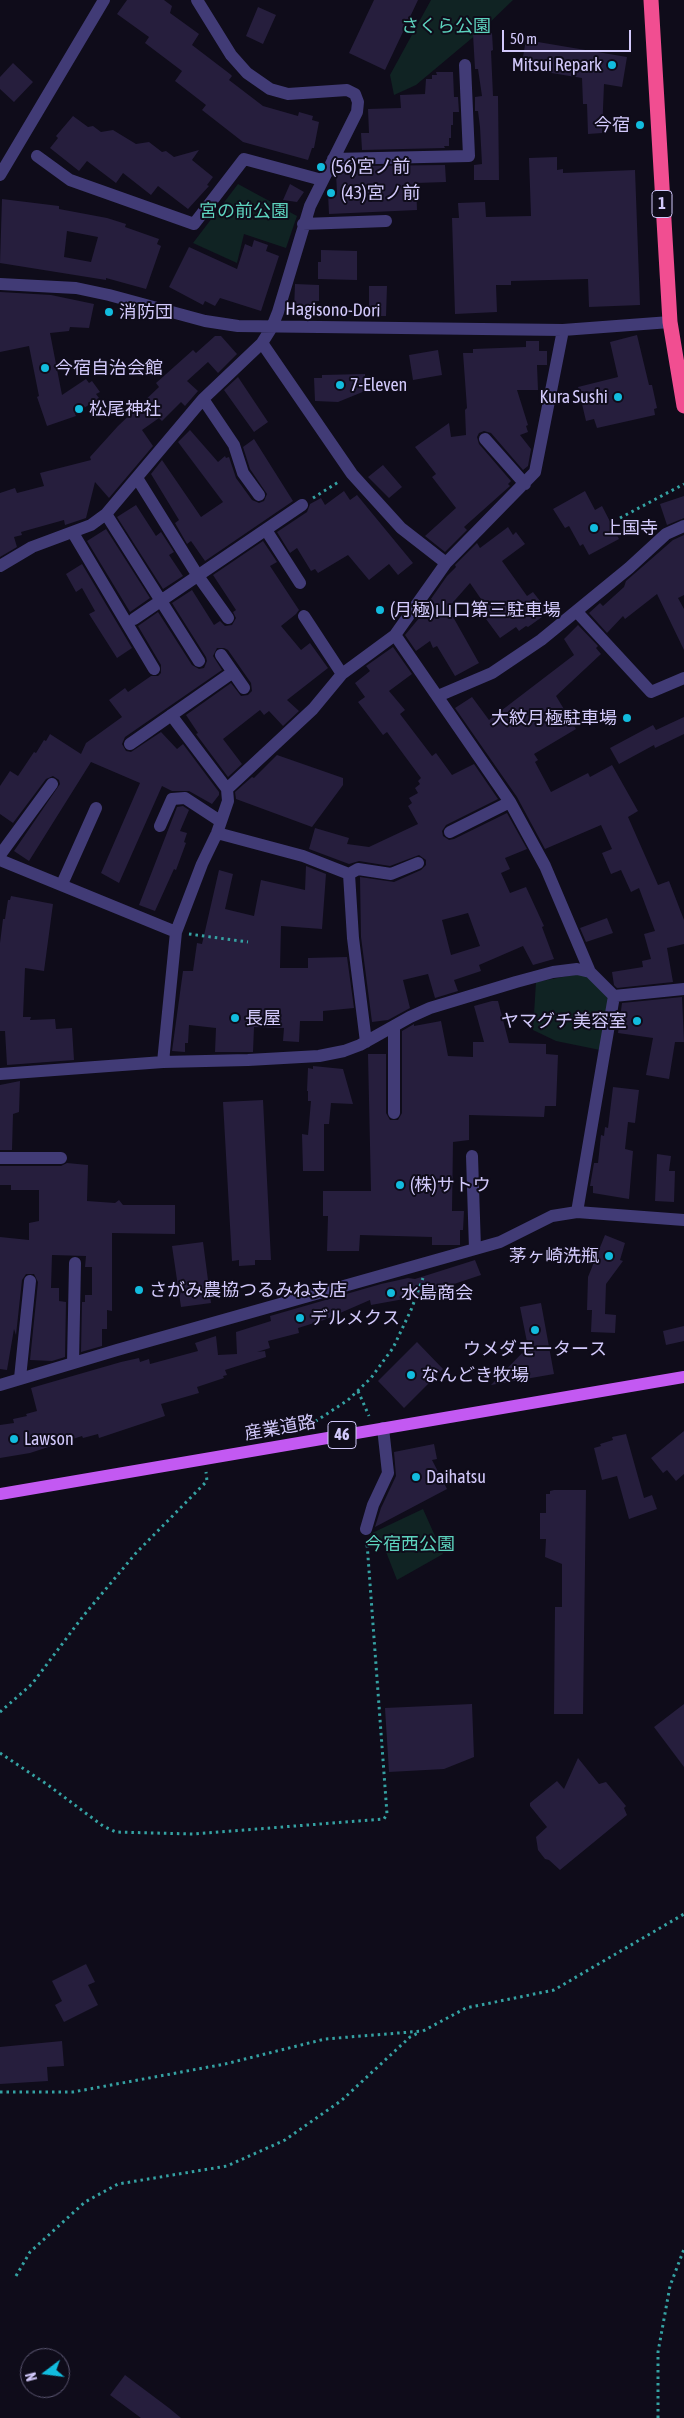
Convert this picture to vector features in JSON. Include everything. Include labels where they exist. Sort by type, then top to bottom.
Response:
[{"type":"highway","name":"1","points":[[651,0],[670,322],[684,406]]},
{"type":"main road","name":"産業道路","points":[[0,1494],[684,1377]]},
{"type":"street","points":[[0,175],[104,0]]},
{"type":"street","points":[[0,566],[32,547],[73,533],[92,524],[106,514],[203,399],[262,343],[272,327],[304,224],[322,180],[357,112],[358,102],[355,94],[347,90],[288,94],[270,89],[247,73],[231,55],[197,0]]},
{"type":"street","points":[[333,159],[469,156],[465,65]]},
{"type":"street","points":[[37,156],[70,180],[194,224],[244,159],[322,180]]},
{"type":"street","points":[[304,224],[386,221]]},
{"type":"street","name":"Hagisono-Dori","points":[[0,284],[76,288],[205,321],[238,326],[564,330],[670,322]]},
{"type":"street","points":[[227,789],[313,709],[342,674],[395,635],[446,563],[535,472],[564,330]]},
{"type":"street","points":[[262,343],[352,474],[401,528],[446,563]]},
{"type":"street","points":[[203,399],[234,445],[243,473],[259,495]]},
{"type":"street","points":[[485,439],[525,484]]},
{"type":"street","points":[[137,478],[198,576],[228,618]]},
{"type":"street","points":[[134,619],[302,505]]},
{"type":"street","points":[[106,514],[199,661]]},
{"type":"street","points":[[438,696],[492,674],[577,612],[666,534],[684,526]]},
{"type":"street","points":[[266,530],[300,582]]},
{"type":"street","points":[[73,533],[154,669]]},
{"type":"street","points":[[577,612],[651,692],[684,678]]},
{"type":"street","points":[[304,616],[342,674]]},
{"type":"street","points":[[395,635],[510,802],[545,866],[590,972],[614,996]]},
{"type":"street","points":[[221,655],[244,688]]},
{"type":"street","points":[[130,744],[233,672]]},
{"type":"street","points":[[163,1062],[176,932],[228,801],[227,789],[171,715]]},
{"type":"street","points":[[0,855],[52,784]]},
{"type":"street","points":[[160,826],[172,799],[185,798],[218,827],[349,874]]},
{"type":"street","points":[[450,832],[510,802]]},
{"type":"street","points":[[62,884],[96,808]]},
{"type":"street","points":[[0,860],[176,932]]},
{"type":"street","points":[[349,874],[358,869],[391,874],[418,862]]},
{"type":"street","points":[[349,874],[353,938],[366,1042]]},
{"type":"street","points":[[0,1074],[163,1062],[319,1056],[344,1051],[366,1042],[430,1008],[553,972],[577,970],[590,972]]},
{"type":"street","points":[[614,996],[684,989]]},
{"type":"street","points":[[577,1212],[614,996]]},
{"type":"street","points":[[394,1026],[394,1113]]},
{"type":"street","points":[[472,1156],[475,1249]]},
{"type":"street","points":[[0,1158],[61,1158]]},
{"type":"street","points":[[0,1385],[500,1242],[552,1216],[577,1212],[684,1220]]},
{"type":"street","points":[[72,1363],[75,1263]]},
{"type":"street","points":[[20,1378],[30,1281]]},
{"type":"street","points":[[366,1529],[373,1505],[388,1473],[383,1428]]},
{"type":"path","points":[[302,505],[352,474]]},
{"type":"path","points":[[620,518],[684,484]]},
{"type":"path","points":[[176,932],[248,942]]},
{"type":"path","points":[[310,1425],[358,1391],[393,1348],[411,1310],[428,1263]]},
{"type":"path","points":[[358,1391],[369,1416]]},
{"type":"path","points":[[0,1712],[32,1684],[84,1615],[136,1553],[207,1481],[205,1458]]},
{"type":"path","points":[[0,1753],[48,1785],[103,1826],[116,1832],[194,1834],[384,1819],[387,1814],[366,1529]]},
{"type":"path","points":[[16,2276],[30,2252],[85,2202],[118,2184],[227,2166],[284,2140],[342,2100],[410,2037],[466,2008],[554,1990],[684,1914]]},
{"type":"path","points":[[0,2092],[73,2092],[225,2064],[325,2039],[423,2031]]},
{"type":"path","points":[[658,2418],[658,2352],[670,2286],[684,2249]]},
{"type":"green space","name":"さくら公園","points":[[431,0],[513,0],[484,28],[416,85],[394,95],[390,75]]},
{"type":"green space","name":"宮の前公園","points":[[238,184],[297,216],[286,248],[244,234],[237,263],[193,243]]},
{"type":"green space","points":[[590,972],[614,996],[605,1051],[556,1041],[533,1030],[536,982]]},
{"type":"green space","name":"今宿西公園","points":[[423,1509],[443,1554],[397,1580],[383,1544],[372,1547],[370,1534]]},
{"type":"building","points":[[127,0],[164,0],[172,6],[170,13],[199,34],[192,45],[230,74],[232,76],[229,80],[263,106],[298,116],[299,112],[313,116],[312,120],[319,122],[314,148],[312,148],[308,160],[243,142],[202,110],[206,105],[175,81],[182,71],[145,43],[149,37],[117,14]]},
{"type":"building","points":[[374,0],[418,0],[385,70],[349,53]]},
{"type":"building","points":[[258,7],[276,15],[263,44],[246,36]]},
{"type":"building","points":[[492,33],[493,96],[498,96],[499,180],[474,180],[474,165],[482,164],[480,127],[478,111],[475,111],[475,97],[482,96],[478,69],[475,69],[473,34]]},
{"type":"building","points":[[526,40],[627,57],[622,87],[604,84],[602,133],[588,134],[587,104],[583,104],[582,78],[521,68]]},
{"type":"building","points":[[13,63],[33,82],[14,102],[0,89],[0,77]]},
{"type":"building","points":[[436,72],[453,72],[454,97],[458,97],[459,112],[453,112],[453,125],[451,125],[449,146],[444,146],[445,148],[362,150],[361,133],[369,133],[368,109],[401,108],[400,95],[425,94],[426,79],[432,79],[432,75],[437,75]]},
{"type":"building","points":[[73,116],[88,127],[93,126],[101,132],[113,130],[136,144],[149,142],[162,152],[166,151],[174,157],[199,150],[192,160],[213,177],[207,185],[209,186],[188,209],[158,186],[151,195],[123,173],[116,183],[87,161],[79,171],[50,148],[58,138],[56,136]]},
{"type":"building","points":[[557,157],[557,170],[563,169],[563,173],[635,170],[640,305],[589,307],[588,279],[511,281],[511,285],[496,285],[497,312],[455,314],[452,218],[459,218],[458,203],[485,202],[486,217],[531,216],[529,158]]},
{"type":"building","points":[[445,165],[446,182],[416,183],[417,210],[329,214],[328,193],[337,192],[336,174],[362,170],[362,166]]},
{"type":"building","points":[[290,184],[304,192],[297,202],[283,200]]},
{"type":"building","points":[[2,199],[59,206],[59,209],[107,218],[126,224],[125,227],[159,239],[157,244],[161,246],[146,289],[106,278],[106,280],[0,263]],"holes":[[[67,231],[98,237],[91,262],[64,257]]]},
{"type":"building","points":[[254,240],[268,245],[266,251],[279,256],[261,311],[220,298],[215,306],[205,301],[203,305],[169,287],[189,247],[237,269],[245,244],[252,247]]},
{"type":"building","points":[[321,250],[357,251],[357,280],[318,279],[318,262],[321,262]]},
{"type":"building","points":[[295,284],[319,285],[319,301],[312,301],[312,311],[294,310]]},
{"type":"building","points":[[369,286],[387,286],[386,316],[369,316]]},
{"type":"building","points":[[0,292],[51,295],[94,304],[89,328],[70,327],[69,331],[50,333],[62,395],[86,379],[89,383],[92,381],[100,392],[96,394],[99,398],[75,414],[76,416],[47,426],[37,397],[39,396],[29,346],[0,352]]},
{"type":"building","name":"Kura Sushi","points":[[637,335],[649,385],[652,385],[657,408],[654,409],[655,415],[597,428],[594,419],[586,421],[578,387],[618,377],[610,342]]},
{"type":"building","points":[[215,336],[221,336],[237,354],[218,373],[208,362],[187,381],[198,391],[185,406],[181,402],[162,421],[159,418],[142,430],[153,446],[109,498],[95,482],[86,518],[65,525],[64,520],[21,532],[22,535],[14,537],[17,547],[0,557],[0,493],[15,488],[17,493],[44,486],[40,473],[91,460],[90,457],[118,426],[159,387],[156,383],[193,350],[196,353]]},
{"type":"building","points":[[526,341],[539,341],[539,351],[547,351],[547,365],[537,365],[538,390],[517,390],[528,425],[526,426],[528,432],[520,435],[531,449],[528,466],[523,470],[491,433],[484,431],[479,433],[477,437],[479,444],[511,481],[508,484],[510,486],[464,527],[467,530],[445,552],[425,536],[456,508],[432,477],[436,474],[415,447],[449,423],[451,437],[466,435],[465,410],[467,408],[463,353],[473,353],[473,349],[526,347]]},
{"type":"building","points":[[438,350],[442,375],[413,380],[409,355]]},
{"type":"building","name":"7-Eleven","points":[[365,374],[365,391],[338,402],[315,401],[314,378],[322,378],[322,375]]},
{"type":"building","points":[[238,377],[268,422],[254,432],[224,390]]},
{"type":"building","points":[[190,430],[218,462],[225,456],[226,458],[229,457],[236,478],[252,500],[259,503],[264,501],[267,494],[250,469],[243,447],[254,439],[293,501],[205,561],[191,541],[187,544],[175,523],[179,520],[151,474],[162,460],[201,517],[223,502],[178,442]]},
{"type":"building","points":[[383,465],[402,487],[389,498],[368,477]]},
{"type":"building","points":[[344,491],[350,500],[357,495],[413,563],[398,575],[389,564],[369,580],[348,555],[318,573],[315,569],[311,571],[297,548],[290,553],[277,532],[307,512],[310,504],[321,498],[325,505]]},
{"type":"building","name":"上国寺","points":[[585,491],[595,510],[602,506],[619,539],[589,555],[583,544],[580,546],[569,526],[565,528],[553,509]]},
{"type":"building","points":[[684,496],[684,518],[667,525],[660,504]]},
{"type":"building","points":[[136,505],[156,536],[161,532],[174,552],[169,555],[183,576],[163,589],[117,517]]},
{"type":"building","points":[[508,527],[513,535],[516,532],[525,544],[502,561],[527,596],[533,592],[547,610],[541,615],[542,617],[528,627],[526,626],[519,631],[516,627],[500,638],[486,619],[492,615],[470,583],[448,608],[479,663],[455,676],[437,646],[433,648],[430,641],[416,651],[405,635],[420,617],[447,576],[456,567],[455,565],[477,543],[480,548]]},
{"type":"building","points":[[106,529],[150,598],[130,612],[87,541]]},
{"type":"building","points":[[684,535],[684,595],[678,598],[684,609],[684,650],[657,594],[625,619],[623,616],[607,633],[589,613],[600,603],[603,606],[624,587],[626,581],[673,540]]},
{"type":"building","points":[[263,541],[277,562],[270,566],[299,610],[281,626],[301,650],[310,643],[328,668],[287,700],[299,711],[283,726],[269,711],[264,715],[260,710],[223,739],[242,764],[228,777],[196,734],[198,733],[186,715],[231,683],[241,696],[248,695],[252,691],[251,683],[228,650],[217,648],[213,656],[222,670],[125,737],[122,744],[126,751],[131,752],[161,732],[177,749],[183,744],[219,792],[219,795],[212,804],[189,791],[172,791],[162,786],[119,883],[101,873],[140,783],[91,762],[29,861],[14,851],[60,784],[59,780],[53,776],[46,779],[13,823],[0,814],[0,786],[10,771],[18,776],[34,752],[36,753],[50,734],[81,754],[86,743],[122,717],[109,700],[125,688],[128,692],[151,676],[158,676],[161,673],[161,665],[138,626],[158,612],[192,665],[199,669],[204,668],[207,661],[206,657],[172,603],[192,590],[214,625],[220,621],[225,626],[232,625],[236,618],[233,612],[236,610],[213,575]]},
{"type":"building","points":[[82,564],[132,648],[117,658],[89,614],[95,611],[82,588],[76,592],[66,574]]},
{"type":"building","points":[[578,625],[598,646],[596,648],[601,654],[556,696],[576,729],[534,754],[538,760],[535,762],[551,792],[588,773],[590,777],[612,765],[638,811],[628,817],[658,885],[669,881],[684,920],[684,944],[667,948],[673,982],[617,988],[614,985],[612,972],[643,967],[642,961],[651,959],[644,934],[655,931],[639,888],[631,892],[621,870],[611,874],[602,853],[612,849],[601,825],[545,849],[517,797],[455,708],[472,697],[489,720],[574,655],[564,639]]},
{"type":"building","points":[[393,647],[412,674],[389,691],[405,710],[400,714],[432,756],[436,753],[452,775],[474,764],[498,799],[446,825],[442,831],[443,836],[449,840],[454,839],[507,813],[527,849],[505,858],[510,869],[501,873],[510,893],[526,887],[544,926],[542,927],[554,959],[533,965],[523,946],[479,965],[481,971],[454,980],[458,991],[435,998],[428,974],[403,980],[410,1008],[388,1020],[372,1022],[361,937],[360,877],[394,882],[421,870],[426,865],[426,860],[419,855],[390,866],[359,861],[349,864],[309,849],[315,828],[349,838],[347,844],[369,847],[418,824],[408,806],[412,803],[409,798],[418,793],[415,788],[420,784],[418,781],[421,778],[387,732],[383,735],[358,702],[365,697],[355,683],[370,671],[366,666]],"holes":[[[468,913],[480,946],[451,955],[442,920]]]},
{"type":"building","points":[[684,717],[684,734],[655,748],[654,745],[619,764],[610,748],[653,725],[656,730]]},
{"type":"building","points":[[277,755],[343,778],[343,785],[312,827],[236,799],[235,792],[252,777],[254,778]]},
{"type":"building","points":[[183,806],[189,810],[180,831],[187,833],[184,842],[186,843],[176,870],[174,869],[155,911],[139,905],[177,807]]},
{"type":"building","points":[[306,866],[326,874],[322,929],[281,926],[280,968],[308,968],[308,958],[347,957],[354,1008],[323,1011],[323,1021],[300,1021],[299,1042],[283,1041],[284,1028],[254,1027],[253,1052],[215,1052],[216,1028],[189,1025],[188,1043],[185,1043],[185,1052],[172,1051],[183,971],[193,971],[197,943],[202,944],[219,870],[233,874],[225,909],[254,916],[261,880],[305,890]]},
{"type":"building","points":[[11,896],[53,904],[44,971],[25,968],[23,1017],[31,1017],[30,1020],[55,1019],[56,1029],[72,1028],[74,1060],[7,1065],[5,1031],[0,1031],[0,943],[3,919],[5,919],[8,900],[10,900]]},
{"type":"building","points":[[607,918],[613,933],[586,942],[580,928]]},
{"type":"building","points":[[682,997],[684,1042],[675,1042],[669,1079],[646,1075],[653,1038],[618,1033],[622,1003]]},
{"type":"building","points":[[498,1001],[509,1043],[546,1044],[546,1054],[558,1055],[556,1106],[545,1106],[544,1117],[469,1115],[469,1140],[453,1142],[452,1211],[464,1211],[463,1230],[460,1230],[460,1245],[432,1245],[432,1237],[360,1235],[359,1251],[327,1251],[328,1216],[323,1216],[323,1191],[371,1191],[368,1054],[386,1054],[386,1113],[390,1120],[398,1120],[402,1113],[402,1031],[414,1024],[414,1026],[441,1021],[448,1056],[473,1057],[473,1042],[484,1042],[474,1006]]},
{"type":"building","points":[[313,1066],[343,1069],[353,1104],[331,1103],[329,1124],[324,1124],[324,1171],[303,1171],[302,1134],[308,1135],[311,1101],[308,1101],[307,1091],[308,1068],[313,1069]]},
{"type":"building","points":[[20,1081],[19,1112],[13,1114],[12,1150],[0,1150],[0,1085]]},
{"type":"building","points":[[613,1087],[639,1090],[635,1123],[628,1122],[625,1149],[633,1151],[629,1199],[593,1193],[593,1186],[590,1186],[594,1163],[598,1163],[601,1135],[604,1136],[605,1127],[608,1128]]},
{"type":"building","points":[[263,1100],[271,1260],[255,1260],[255,1265],[239,1266],[239,1260],[232,1261],[223,1102]]},
{"type":"building","points":[[657,1154],[671,1156],[669,1171],[675,1171],[674,1202],[655,1201]]},
{"type":"building","points":[[67,1163],[88,1165],[87,1201],[115,1203],[119,1200],[123,1205],[175,1205],[175,1234],[112,1233],[112,1311],[107,1310],[107,1329],[102,1329],[102,1346],[81,1352],[82,1302],[85,1302],[85,1295],[92,1295],[92,1267],[85,1267],[86,1256],[52,1255],[51,1288],[59,1288],[59,1301],[66,1302],[65,1357],[52,1361],[30,1360],[38,1282],[34,1274],[26,1274],[22,1280],[16,1335],[14,1329],[7,1370],[0,1369],[0,1237],[29,1240],[29,1223],[39,1221],[39,1190],[11,1190],[11,1185],[0,1185],[0,1166],[61,1166]]},
{"type":"building","points":[[605,1235],[625,1243],[620,1260],[623,1261],[606,1284],[605,1314],[616,1315],[615,1333],[591,1332],[592,1310],[587,1310],[588,1277]]},
{"type":"building","points":[[203,1242],[211,1303],[181,1307],[172,1246]]},
{"type":"building","points":[[475,1260],[481,1275],[415,1297],[371,1305],[370,1300],[324,1320],[298,1328],[299,1333],[268,1341],[270,1348],[257,1352],[265,1351],[266,1357],[225,1370],[227,1375],[223,1376],[224,1378],[197,1387],[199,1393],[161,1404],[165,1416],[99,1438],[98,1434],[83,1438],[82,1436],[30,1453],[0,1458],[0,1425],[14,1423],[13,1419],[27,1416],[26,1414],[37,1411],[31,1388],[139,1358],[140,1362],[149,1359],[150,1364],[198,1351],[195,1343],[216,1336],[218,1355],[237,1354],[236,1332],[271,1321],[270,1316],[381,1284],[408,1278],[415,1279]]},
{"type":"building","name":"ウメダモータース","points":[[541,1303],[554,1374],[491,1385],[528,1347],[520,1307]]},
{"type":"building","points":[[684,1326],[684,1341],[666,1345],[663,1331]]},
{"type":"building","name":"なんどき牧場","points":[[417,1342],[443,1369],[404,1408],[378,1381]]},
{"type":"building","points":[[684,1431],[684,1474],[676,1481],[667,1470],[663,1473],[651,1458]]},
{"type":"building","points":[[626,1434],[644,1498],[652,1495],[657,1509],[629,1519],[617,1476],[602,1480],[594,1448],[613,1440],[612,1437]]},
{"type":"building","name":"Daihatsu","points":[[434,1444],[437,1459],[432,1460],[447,1489],[375,1527],[381,1508],[396,1476],[394,1452]]},
{"type":"building","points":[[586,1490],[583,1714],[554,1714],[555,1607],[562,1607],[562,1564],[545,1557],[546,1539],[540,1539],[540,1513],[546,1513],[546,1494],[550,1494],[550,1491]]},
{"type":"building","points":[[472,1704],[474,1757],[444,1769],[389,1772],[385,1708]]},
{"type":"building","points":[[684,1704],[684,1767],[654,1727]]},
{"type":"building","points":[[578,1758],[599,1784],[606,1782],[626,1806],[624,1808],[627,1815],[560,1870],[549,1860],[545,1859],[538,1850],[536,1837],[547,1827],[530,1806],[530,1803],[557,1781],[564,1789]]},
{"type":"building","points":[[86,1964],[95,1982],[88,1985],[98,2005],[64,2022],[55,2005],[62,2001],[52,1981]]},
{"type":"building","points":[[62,2041],[64,2066],[47,2067],[48,2081],[0,2084],[0,2047]]},
{"type":"building","points":[[125,2375],[181,2418],[141,2418],[110,2395]]},
{"type":"place","name":"Mitsui Repark","points":[[612,65]]},
{"type":"place","name":"今宿","points":[[640,125]]},
{"type":"place","name":"(56)宮ノ前","points":[[321,167]]},
{"type":"place","name":"(43)宮ノ前","points":[[331,193]]},
{"type":"place","name":"消防団","points":[[109,312]]},
{"type":"place","name":"今宿自治会館","points":[[45,368]]},
{"type":"place","name":"7-Eleven","points":[[340,385]]},
{"type":"place","name":"Kura Sushi","points":[[618,397]]},
{"type":"place","name":"松尾神社","points":[[79,409]]},
{"type":"place","name":"上国寺","points":[[594,528]]},
{"type":"place","name":"(月極)山口第三駐車場","points":[[380,610]]},
{"type":"place","name":"大紋月極駐車場","points":[[627,718]]},
{"type":"place","name":"長屋","points":[[235,1018]]},
{"type":"place","name":"ヤマグチ美容室","points":[[637,1021]]},
{"type":"place","name":"(株)サトウ","points":[[400,1185]]},
{"type":"place","name":"茅ヶ崎洗瓶","points":[[609,1256]]},
{"type":"place","name":"さがみ農協つるみね支店","points":[[139,1290]]},
{"type":"place","name":"水島商会","points":[[391,1293]]},
{"type":"place","name":"デルメクス","points":[[300,1318]]},
{"type":"place","name":"ウメダモータース","points":[[535,1330]]},
{"type":"place","name":"なんどき牧場","points":[[411,1375]]},
{"type":"place","name":"Lawson","points":[[14,1439]]},
{"type":"place","name":"Daihatsu","points":[[416,1477]]}]
